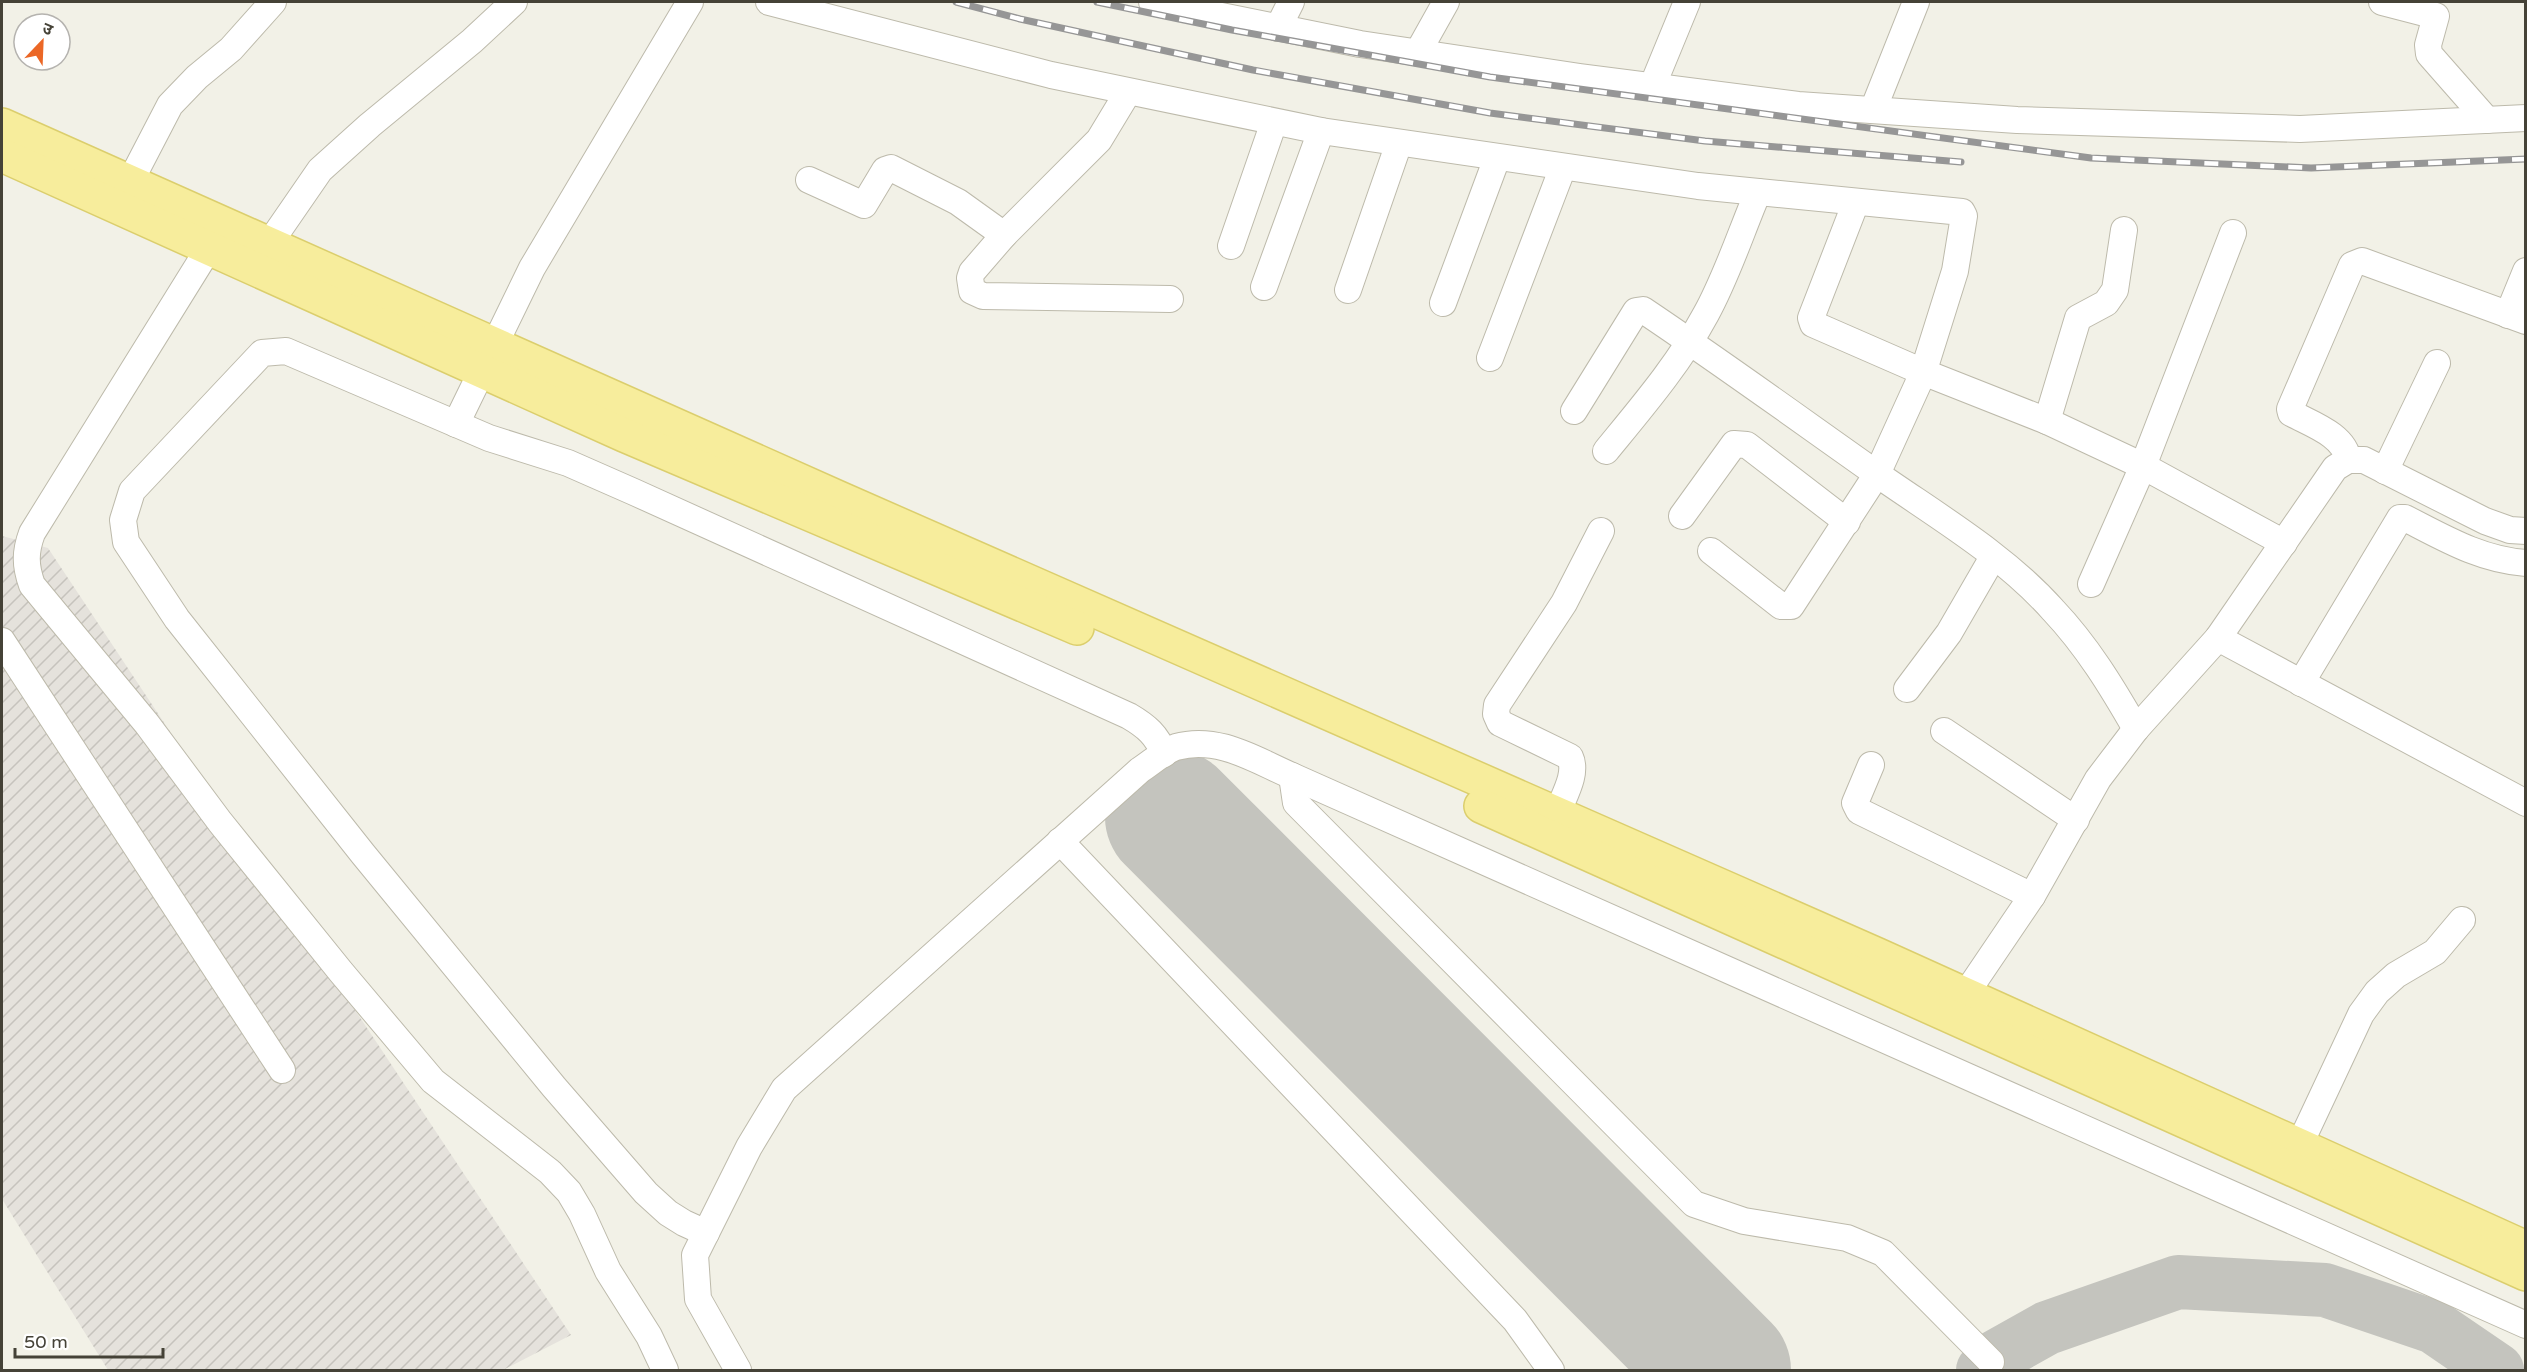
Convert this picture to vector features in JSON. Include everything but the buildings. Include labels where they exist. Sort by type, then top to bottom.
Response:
[{"type":"main road","points":[[2,125],[269,244],[489,358],[624,435],[1955,1004],[2299,1146],[2526,1248]]},
{"type":"main road","points":[[2,155],[209,248],[489,358],[1557,814],[2526,1274]]},
{"type":"street","points":[[130,182],[170,105],[197,77],[231,49],[273,2]]},
{"type":"street","points":[[269,244],[320,171],[370,125],[472,41],[514,2]]},
{"type":"street","points":[[456,424],[532,268],[690,2]]},
{"type":"street","points":[[769,2],[1051,75],[1321,131],[1497,158],[1758,192],[1959,211],[1964,216],[1955,271],[1923,372],[1878,474],[1791,606],[1781,606],[1711,551]]},
{"type":"street","points":[[1152,2],[1199,6],[1278,28],[1360,44],[1652,87],[1798,105],[2017,120],[2300,129],[2526,118]]},
{"type":"street","points":[[1278,28],[1291,2]]},
{"type":"street","points":[[1418,52],[1446,2]]},
{"type":"street","points":[[1652,87],[1687,2]]},
{"type":"street","points":[[1873,110],[1916,2]]},
{"type":"street","points":[[2382,2],[2439,9],[2428,45],[2429,54],[2487,120]]},
{"type":"street","points":[[1128,92],[1099,140],[1004,235],[972,272],[970,285],[977,294],[1170,299]]},
{"type":"street","points":[[1231,246],[1274,122]]},
{"type":"street","points":[[1264,286],[1321,131]]},
{"type":"street","points":[[1348,290],[1399,142]]},
{"type":"street","points":[[1443,303],[1497,158]]},
{"type":"street","points":[[1490,358],[1563,167]]},
{"type":"street","points":[[808,180],[864,205],[885,170],[891,168],[958,202],[1004,235]]},
{"type":"street","points":[[1606,451],[1663,381],[1690,342],[1707,312],[1758,192]]},
{"type":"street","points":[[1856,202],[1811,321],[1813,324],[1923,372],[2047,421],[2143,466],[2284,543]]},
{"type":"street","points":[[2047,421],[2078,318],[2106,303],[2115,290],[2124,230]]},
{"type":"street","points":[[2091,584],[2143,466],[2233,233]]},
{"type":"street","points":[[209,248],[32,533],[26,549],[26,568],[32,585],[147,724],[241,849],[434,1081],[550,1172],[569,1192],[582,1214],[608,1271],[649,1336],[665,1371]]},
{"type":"street","points":[[2348,460],[2347,453],[2338,440],[2291,412],[2290,409],[2352,265],[2362,261],[2517,318],[2526,271]]},
{"type":"street","points":[[1574,411],[1636,311],[1642,310],[1878,474],[1993,557],[2033,589],[2076,637],[2104,675],[2136,729]]},
{"type":"street","points":[[705,1233],[668,1213],[646,1193],[554,1087],[363,854],[177,618],[126,542],[123,520],[132,491],[262,353],[286,351],[489,438],[568,463],[1129,716],[1146,726],[1159,741],[1164,754]]},
{"type":"street","points":[[2385,471],[2437,363]]},
{"type":"street","points":[[1682,516],[1734,444],[1740,443],[1747,445],[1847,522]]},
{"type":"street","points":[[1955,1004],[2032,896],[2098,780],[2136,729],[2218,638],[2336,468],[2348,460],[2364,460],[2485,521],[2510,530],[2526,531]]},
{"type":"street","points":[[2301,683],[2400,518],[2405,518],[2473,552],[2495,559],[2526,563]]},
{"type":"street","points":[[1557,814],[1574,765],[1570,758],[1500,723],[1496,714],[1497,705],[1564,603],[1601,531]]},
{"type":"street","points":[[1907,689],[1949,633],[1993,557]]},
{"type":"street","points":[[2218,638],[2526,803]]},
{"type":"street","points":[[2,641],[282,1071]]},
{"type":"street","points":[[1944,731],[2076,820]]},
{"type":"street","points":[[738,1371],[698,1299],[695,1255],[749,1147],[784,1089],[1140,770],[1174,748],[1198,743],[1218,744],[1292,776],[2526,1326]]},
{"type":"street","points":[[1871,765],[1856,803],[1859,812],[2032,896]]},
{"type":"street","points":[[1292,776],[1296,803],[1694,1204],[1744,1221],[1847,1238],[1884,1253],[1991,1362]]},
{"type":"street","points":[[1060,842],[1515,1320],[1551,1371]]},
{"type":"street","points":[[2299,1146],[2361,1014],[2377,992],[2397,975],[2435,952],[2462,920]]},
{"type":"shaded area","points":[[2,536],[48,548],[571,1335],[503,1370],[108,1370],[2,1199]]},
{"type":"taxiway","points":[[1983,1370],[1997,1356],[2047,1328],[2178,1282],[2325,1290],[2434,1327],[2497,1370]]},
{"type":"runway","points":[[1172,817],[1724,1370]]},
{"type":"railway","points":[[956,2],[1020,19],[1253,70],[1490,113],[1705,141],[1961,162]]},
{"type":"railway","points":[[1097,2],[1232,30],[1490,77],[2091,158],[2311,168],[2526,159]]}]
